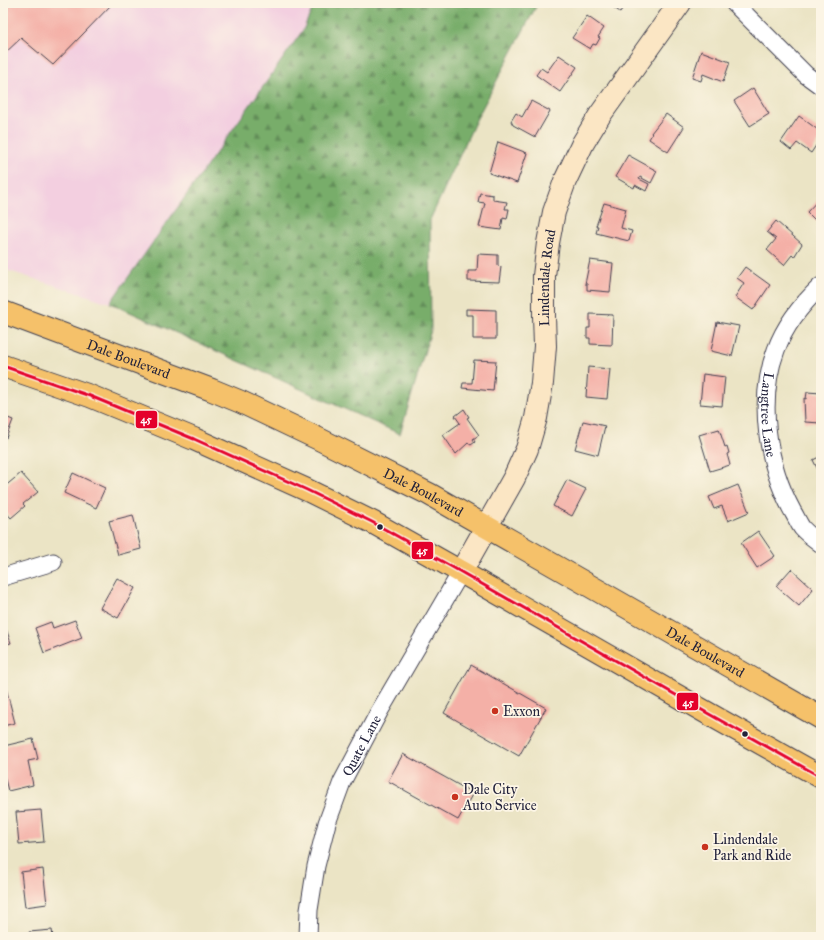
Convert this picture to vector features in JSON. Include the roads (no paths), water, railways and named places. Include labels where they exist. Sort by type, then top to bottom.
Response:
[{"type":"main road","name":"Dale Boulevard","points":[[3,312],[241,402],[321,440],[487,526],[821,718]]},
{"type":"main road","points":[[3,366],[90,396],[194,438],[320,496],[372,522],[821,777]]},
{"type":"street","name":"Lindendale Road","points":[[461,572],[514,478],[527,449],[536,418],[542,383],[545,346],[544,276],[554,212],[583,143],[600,115],[680,3]]},
{"type":"street","points":[[734,3],[806,75],[821,86]]},
{"type":"street","name":"Langtree Lane","points":[[821,286],[802,305],[782,336],[769,373],[766,394],[767,423],[770,446],[777,475],[788,502],[802,528],[821,544]]},
{"type":"street","points":[[3,577],[53,562]]},
{"type":"street","name":"Quate Lane","points":[[308,937],[309,910],[316,866],[327,824],[342,782],[379,712],[461,572]]},
{"type":"place","name":"Exxon","points":[[495,711]]},
{"type":"place","name":"Dale City Auto Service","points":[[455,797]]},
{"type":"place","name":"Lindendale Park and Ride","points":[[705,847]]}]
